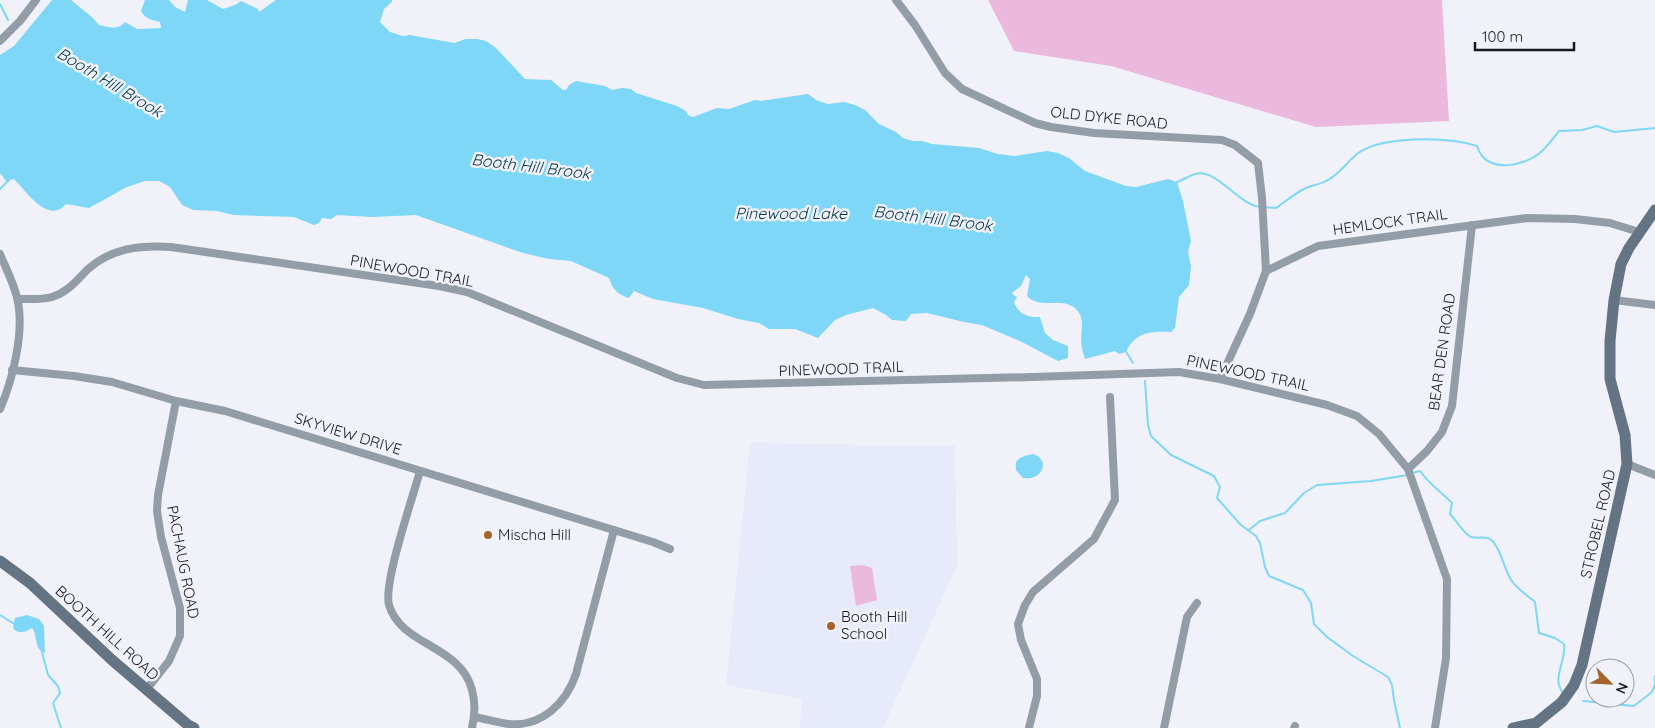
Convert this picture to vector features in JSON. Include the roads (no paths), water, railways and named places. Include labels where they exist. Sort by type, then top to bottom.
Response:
[{"type":"street","points":[[0,41],[20,21],[36,0]]},
{"type":"street","name":"OLD DYKE ROAD","points":[[896,0],[915,25],[945,73],[962,89],[1035,123],[1094,133],[1222,140],[1235,145],[1258,164],[1266,271]]},
{"type":"street","name":"STROBEL ROAD","points":[[1513,728],[1536,723],[1562,702],[1574,685],[1582,666],[1627,464],[1625,435],[1610,380],[1610,341],[1614,300],[1621,264],[1639,232],[1655,210]]},
{"type":"street","name":"HEMLOCK TRAIL","points":[[1266,271],[1318,246],[1527,218],[1575,218],[1610,223],[1639,232]]},
{"type":"street","name":"BEAR DEN ROAD","points":[[1410,473],[1442,432],[1452,406],[1472,225]]},
{"type":"street","name":"PINEWOOD TRAIL","points":[[18,299],[51,298],[66,290],[104,258],[123,249],[145,246],[171,247],[456,289],[677,378],[704,386],[1033,378],[1179,372],[1220,379],[1327,405],[1357,416],[1379,434],[1410,473],[1447,579],[1446,658],[1436,728]]},
{"type":"street","points":[[0,254],[18,299],[20,328],[17,351],[0,409]]},
{"type":"street","points":[[1220,379],[1250,314],[1266,271]]},
{"type":"street","points":[[1614,300],[1655,305]]},
{"type":"street","name":"SKYVIEW DRIVE","points":[[12,370],[112,382],[176,401],[225,411],[654,542],[670,549]]},
{"type":"street","points":[[1029,728],[1037,696],[1037,679],[1021,640],[1018,624],[1025,605],[1033,592],[1094,540],[1115,500],[1110,396]]},
{"type":"street","name":"PACHAUG ROAD","points":[[146,690],[169,662],[180,636],[180,608],[161,536],[157,511],[158,495],[176,401]]},
{"type":"street","points":[[1627,464],[1655,475]]},
{"type":"street","points":[[420,471],[392,573],[388,591],[390,605],[402,626],[450,658],[468,677],[475,703],[475,717],[472,728]]},
{"type":"street","points":[[475,717],[512,724],[524,723],[543,716],[562,702],[576,674],[614,530]]},
{"type":"street","name":"BOOTH HILL ROAD","points":[[0,560],[30,583],[146,690],[188,726],[194,728]]},
{"type":"street","points":[[1164,728],[1186,617],[1197,604]]},
{"type":"water","name":"Pinewood Lake","points":[[52,0],[71,0],[99,25],[119,27],[125,22],[137,29],[161,28],[160,22],[152,20],[141,11],[145,0],[169,0],[175,7],[185,12],[188,0],[207,0],[223,9],[241,1],[258,9],[259,12],[276,0],[392,0],[384,9],[380,22],[390,32],[403,36],[410,35],[454,43],[466,39],[486,41],[495,47],[525,79],[551,80],[563,90],[566,90],[569,85],[576,81],[605,86],[612,90],[631,89],[636,93],[677,106],[693,117],[717,108],[729,109],[755,100],[761,101],[808,94],[816,100],[828,104],[844,102],[855,105],[865,110],[879,124],[896,132],[903,138],[913,141],[979,148],[998,154],[1015,156],[1047,151],[1058,153],[1069,158],[1085,171],[1126,186],[1136,187],[1168,179],[1177,182],[1191,241],[1188,252],[1191,266],[1189,285],[1179,297],[1175,328],[1171,332],[1144,334],[1134,340],[1126,352],[1119,354],[1115,351],[1085,359],[1081,343],[1082,321],[1077,310],[1066,304],[1039,302],[1027,296],[1030,279],[1026,275],[1021,286],[1012,294],[1017,297],[1014,302],[1018,310],[1024,314],[1031,317],[1040,317],[1045,333],[1053,340],[1068,346],[1068,358],[1058,361],[1022,342],[982,325],[927,313],[911,314],[906,321],[892,320],[873,308],[835,320],[818,338],[795,329],[769,329],[759,323],[738,319],[703,308],[653,299],[634,291],[629,298],[616,291],[609,278],[571,261],[549,259],[523,253],[416,215],[372,217],[337,215],[331,219],[322,218],[319,223],[314,225],[294,217],[233,215],[217,211],[193,210],[182,205],[170,187],[159,181],[145,181],[127,187],[89,208],[66,204],[52,211],[38,204],[14,179],[6,181],[0,173],[0,55],[14,46]]},
{"type":"water","points":[[1033,454],[1042,461],[1042,470],[1035,477],[1023,478],[1016,470],[1016,462],[1020,458]]},
{"type":"water","points":[[27,615],[39,619],[44,626],[45,653],[39,649],[32,628],[20,632],[13,628],[15,618]]},
{"type":"waterway","name":"Booth Hill Brook","points":[[0,4],[8,20]]},
{"type":"waterway","name":"Booth Hill Brook","points":[[1265,207],[1276,208],[1304,189],[1326,181],[1339,172],[1357,154],[1382,143],[1416,140],[1465,143],[1477,146],[1487,161],[1494,164],[1508,165],[1522,162],[1538,155],[1548,146],[1559,131],[1582,130],[1597,126],[1614,132],[1655,128]]},
{"type":"waterway","name":"Booth Hill Brook","points":[[1177,182],[1195,174],[1211,176],[1243,200],[1260,207]]},
{"type":"waterway","points":[[0,189],[9,180]]},
{"type":"waterway","points":[[1125,350],[1133,363]]},
{"type":"waterway","points":[[1145,381],[1148,425],[1151,436],[1171,455],[1214,476],[1220,487],[1217,498],[1241,525],[1256,536],[1260,543],[1269,576],[1303,590],[1311,603],[1314,624],[1327,637],[1353,656],[1388,677],[1392,685],[1400,728]]},
{"type":"waterway","points":[[1412,473],[1420,471],[1452,503],[1450,514],[1468,535],[1473,538],[1488,538],[1493,542],[1512,582],[1535,602],[1539,633],[1555,638],[1564,644],[1559,676],[1560,688],[1564,694]]},
{"type":"waterway","points":[[1249,530],[1260,521],[1285,513],[1304,493],[1317,485],[1371,481],[1408,475]]},
{"type":"waterway","points":[[0,615],[16,625]]},
{"type":"waterway","points":[[42,652],[48,675],[58,686],[60,693],[53,703],[61,728]]},
{"type":"waterway","points":[[1583,701],[1634,706],[1652,692],[1655,685],[1655,676]]},
{"type":"place","name":"Mischa Hill","points":[[488,535]]},
{"type":"place","name":"Booth Hill School","points":[[831,626]]}]
